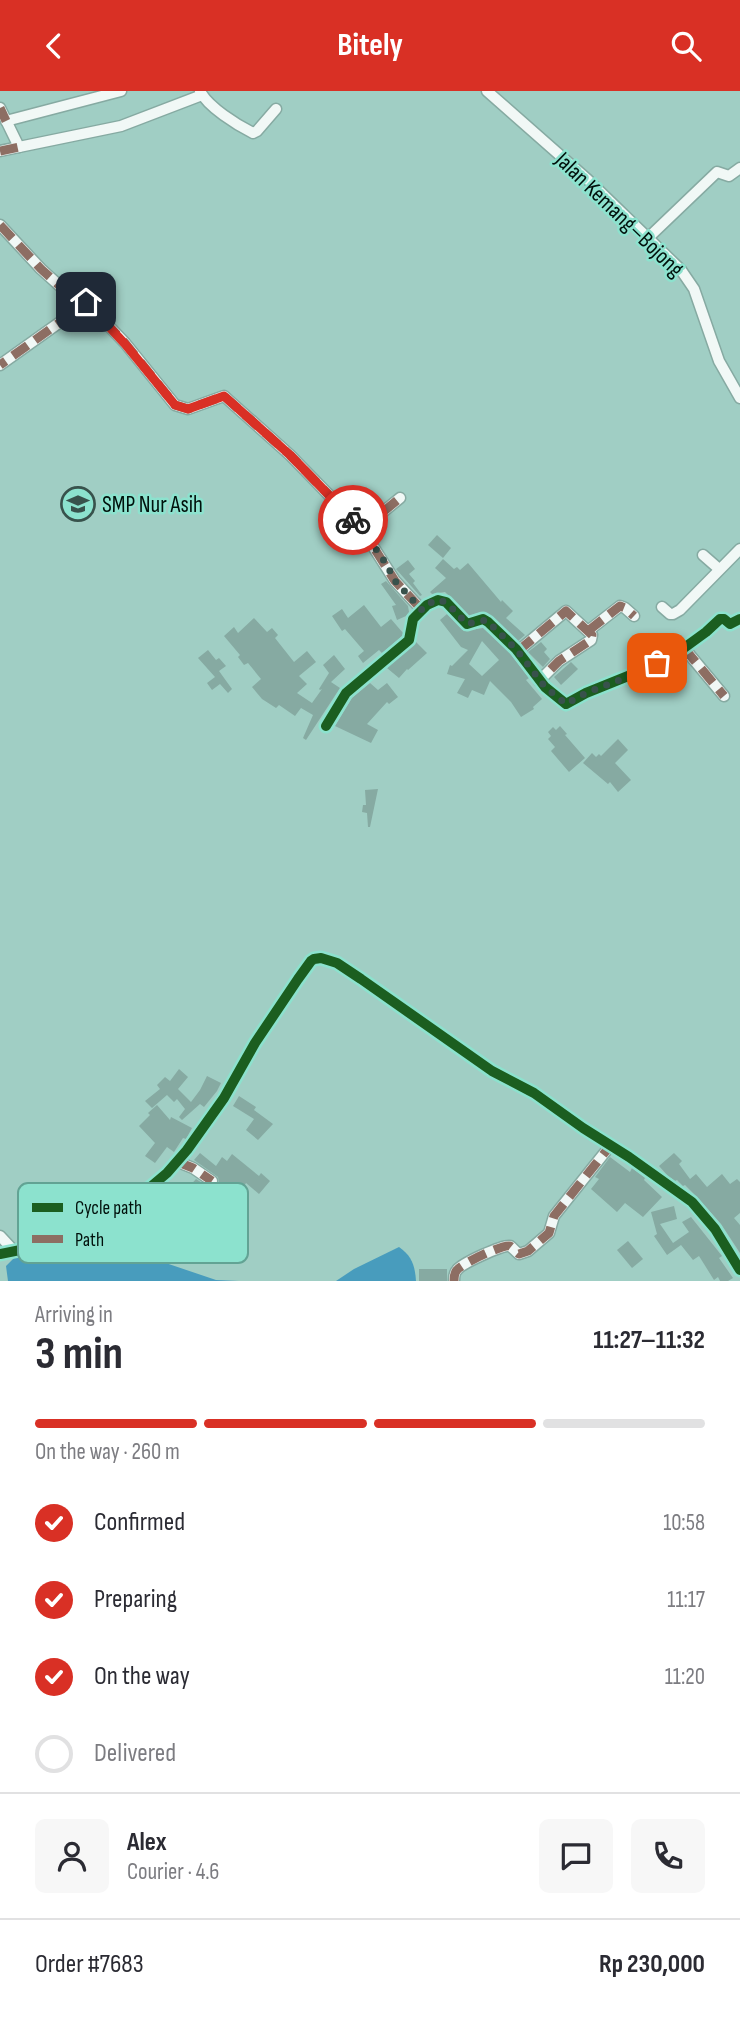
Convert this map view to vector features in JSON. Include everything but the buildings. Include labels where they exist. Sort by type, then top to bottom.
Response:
[{"type":"street","points":[[5,121],[121,91]]},
{"type":"street","name":"Jalan Kemang–Bojong","points":[[487,91],[588,180],[667,255],[691,284],[719,361],[740,398]]},
{"type":"street","points":[[0,151],[121,126],[200,93],[214,108],[253,133],[276,109]]},
{"type":"street","points":[[0,108],[19,147]]},
{"type":"street","points":[[648,238],[718,172],[729,177],[740,168]]},
{"type":"street","points":[[0,225],[62,288],[86,302],[175,405],[188,409],[224,396],[290,455],[362,529],[395,581],[422,610]]},
{"type":"street","points":[[0,365],[86,302]]},
{"type":"street","points":[[362,529],[400,498]]},
{"type":"street","points":[[663,607],[670,614],[676,613],[740,549]]},
{"type":"street","points":[[703,555],[719,569]]},
{"type":"street","points":[[326,726],[348,690],[409,640],[411,622],[433,601],[444,600],[467,624],[483,619],[488,622],[518,651],[539,681],[558,699],[569,704],[586,693],[643,670],[684,648],[720,619],[730,624],[740,619]]},
{"type":"street","points":[[588,631],[620,606],[634,616]]},
{"type":"street","points":[[518,651],[566,611],[593,636],[592,640],[559,661],[539,681]]},
{"type":"street","points":[[684,648],[724,696]]},
{"type":"street","points":[[154,1183],[178,1162],[224,1098],[255,1043],[311,961],[317,958],[326,959],[343,967],[492,1070],[534,1093],[692,1202],[715,1229],[740,1270]]},
{"type":"street","points":[[453,1281],[458,1268],[485,1254],[508,1246],[519,1254],[524,1254],[547,1235],[554,1216],[610,1146]]},
{"type":"street","points":[[178,1162],[212,1181]]},
{"type":"street","points":[[0,1236],[13,1250]]},
{"type":"street","points":[[0,1254],[18,1249]]},
{"type":"water","points":[[399,1247],[412,1262],[416,1281],[336,1281],[354,1269]]},
{"type":"water","points":[[17,1255],[18,1263],[166,1263],[216,1280],[239,1281],[8,1281],[6,1266]]},
{"type":"marked path","points":[[0,108],[6,121]]},
{"type":"marked path","points":[[0,151],[19,147]]},
{"type":"marked path","points":[[0,225],[62,288],[86,302],[0,365]]},
{"type":"marked path","points":[[86,302],[125,343],[175,405],[188,409],[224,396],[290,455],[362,529],[395,581],[422,610]]},
{"type":"marked path","points":[[362,529],[400,498]]},
{"type":"marked path","points":[[588,631],[620,606],[634,616]]},
{"type":"marked path","points":[[518,651],[566,611],[592,635],[591,640],[559,661],[539,681]]},
{"type":"marked path","points":[[684,648],[724,696]]},
{"type":"marked path","points":[[454,1281],[457,1270],[474,1259],[506,1246],[519,1254],[528,1251],[549,1233],[554,1216],[610,1146]]},
{"type":"marked path","points":[[178,1162],[212,1181]]},
{"type":"cycle path","points":[[326,726],[346,693],[409,640],[413,619],[427,605],[438,600],[446,602],[467,624],[483,619],[488,622],[516,649],[545,687],[566,704],[643,670],[684,648],[720,619],[730,624],[740,619]]},
{"type":"cycle path","points":[[155,1183],[187,1150],[224,1098],[255,1043],[311,961],[321,958],[337,963],[492,1071],[534,1093],[692,1202],[715,1229],[740,1270]]},
{"type":"cycle path","points":[[0,1254],[18,1250]]},
{"type":"way so far","points":[[353,520],[387,565],[395,581],[422,610],[433,601],[444,600],[464,623],[486,620],[516,649],[539,681],[566,704],[657,663]]},
{"type":"place","name":"SMP Nur Asih","points":[[78,504]]},
{"type":"route","points":[[86,302],[175,405],[188,409],[224,396],[290,455],[353,520]]}]
